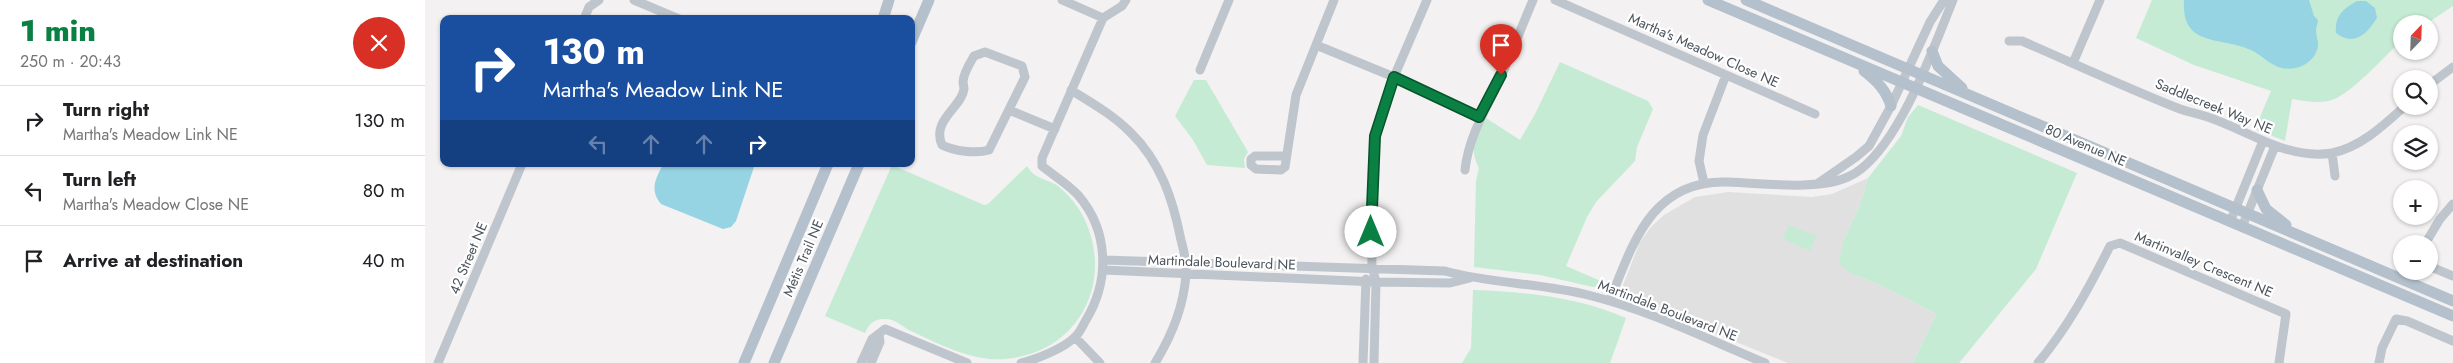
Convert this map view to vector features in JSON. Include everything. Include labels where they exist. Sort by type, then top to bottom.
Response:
[{"type":"main road","points":[[884,15],[889,0]]},
{"type":"main road","points":[[915,33],[929,0]]},
{"type":"main road","name":"80 Avenue NE","points":[[1708,0],[2453,316]]},
{"type":"main road","name":"80 Avenue NE","points":[[1746,0],[2453,301]]},
{"type":"main road","points":[[1932,51],[1938,66],[1946,75],[1973,97]]},
{"type":"main road","points":[[1848,60],[1878,83],[1887,94],[1891,106]]},
{"type":"main road","name":"Métis Trail NE","points":[[744,363],[827,167]]},
{"type":"main road","name":"Métis Trail NE","points":[[774,363],[858,167]]},
{"type":"main road","points":[[2257,190],[2266,209],[2306,239]]},
{"type":"street","points":[[586,15],[589,7],[599,0]]},
{"type":"street","points":[[635,0],[670,15]]},
{"type":"street","points":[[1061,0],[1103,18]]},
{"type":"street","points":[[1021,363],[1038,359],[1075,336],[1093,308],[1104,270],[1104,260],[1095,223],[1078,195],[1042,166],[1042,158],[1103,18],[1122,6],[1126,0]]},
{"type":"street","points":[[1200,70],[1229,0]]},
{"type":"street","points":[[1285,156],[1296,95],[1334,0]]},
{"type":"street","points":[[1374,363],[1376,282],[1372,267],[1371,214],[1375,136],[1394,77],[1427,0]]},
{"type":"street","points":[[1465,170],[1467,152],[1479,117],[1493,93],[1533,0]]},
{"type":"street","name":"Martha's Meadow Close NE","points":[[1555,0],[1815,114]]},
{"type":"street","points":[[1817,184],[1857,157],[1869,146],[1891,106],[1930,22],[1944,0]]},
{"type":"street","points":[[1610,300],[1642,225],[1667,201],[1685,190],[1704,183],[1727,182],[1780,186],[1817,184],[1841,181],[1861,170],[1881,150],[1921,75],[1953,0]]},
{"type":"street","points":[[2073,63],[2100,0]]},
{"type":"street","name":"Saddlecreek Way NE","points":[[2009,41],[2022,41],[2181,109],[2216,120],[2275,146],[2302,153],[2331,153],[2350,147],[2373,134],[2395,115]]},
{"type":"street","points":[[1315,46],[1394,77],[1479,117]]},
{"type":"street","points":[[985,52],[1022,66],[1025,71],[1025,77],[1009,110],[989,150],[981,152],[948,148],[942,145],[939,134],[949,111],[957,104],[965,89],[962,80],[974,56],[979,53],[985,52]]},
{"type":"street","points":[[2438,78],[2453,67]]},
{"type":"street","points":[[1704,183],[1699,161],[1703,135],[1726,75]]},
{"type":"street","points":[[1071,90],[1104,110],[1130,132],[1153,160],[1166,185],[1175,210],[1186,262],[1186,274],[1178,313],[1166,345],[1155,363]]},
{"type":"street","points":[[1009,110],[1055,129]]},
{"type":"street","points":[[2230,222],[2263,141]]},
{"type":"street","points":[[2242,227],[2275,146]]},
{"type":"street","points":[[2331,153],[2335,176]]},
{"type":"street","name":"42 Street NE","points":[[438,363],[521,167]]},
{"type":"street","points":[[2430,235],[2440,219],[2453,204]]},
{"type":"street","name":"Martinvalley Crescent NE","points":[[2038,363],[2065,328],[2091,286],[2109,246],[2120,243],[2285,314],[2279,363]]},
{"type":"street","name":"Martindale Boulevard NE","points":[[1104,260],[1372,267],[1445,271],[1470,278],[1549,286],[1610,300],[1751,360],[1765,363]]},
{"type":"street","points":[[1363,363],[1365,282],[1372,267]]},
{"type":"street","name":"Martindale Boulevard NE","points":[[1104,270],[1365,282],[1450,283],[1470,278]]},
{"type":"street","points":[[2438,270],[2453,276]]},
{"type":"street","points":[[2379,363],[2382,348],[2396,319],[2407,321],[2453,341]]},
{"type":"street","points":[[861,363],[872,340],[885,329],[967,363]]},
{"type":"street","points":[[871,363],[880,342],[879,334]]},
{"type":"street","points":[[1075,336],[1100,363]]},
{"type":"shaded area","points":[[1868,178],[1860,205],[1844,240],[1852,274],[1878,284],[1936,314],[1913,363],[1788,363],[1639,303],[1625,295],[1623,285],[1640,242],[1651,227],[1664,215],[1695,197],[1728,192],[1812,197],[1832,194]]},
{"type":"green space","points":[[2152,0],[2453,0],[2453,6],[2438,16],[2393,15],[2393,49],[2358,83],[2340,96],[2322,102],[2292,99],[2285,141],[2255,129],[2271,91],[2194,65],[2136,38]]},
{"type":"green space","points":[[1560,62],[1648,101],[1653,109],[1637,147],[1635,161],[1596,202],[1587,217],[1566,266],[1603,282],[1599,286],[1593,287],[1540,275],[1474,267],[1476,181],[1479,168],[1474,154],[1476,137],[1486,118],[1520,140]]},
{"type":"green space","points":[[1194,80],[1206,80],[1248,152],[1244,159],[1245,168],[1207,165],[1193,140],[1175,116]]},
{"type":"green space","points":[[1918,105],[2077,173],[2036,269],[1959,363],[1913,363],[1936,314],[1878,284],[1852,274],[1841,266],[1839,261],[1844,240],[1860,205],[1868,178],[1901,136],[1908,117]]},
{"type":"green space","points":[[1027,166],[1034,174],[1054,183],[1069,196],[1084,218],[1093,242],[1095,267],[1092,290],[1083,311],[1070,329],[1053,344],[1031,354],[1005,359],[981,358],[933,341],[892,320],[880,319],[875,321],[865,333],[825,316],[891,167],[897,167],[984,205],[988,204]]},
{"type":"green space","points":[[1789,225],[1816,236],[1810,251],[1783,239]]},
{"type":"green space","points":[[1473,290],[1532,294],[1570,300],[1626,318],[1610,363],[1462,363],[1471,348]]},
{"type":"water","points":[[2184,0],[2309,0],[2314,16],[2318,20],[2316,31],[2318,48],[2311,60],[2300,67],[2288,69],[2276,66],[2251,50],[2205,38],[2196,33],[2189,26],[2185,15]]},
{"type":"water","points":[[2357,1],[2366,1],[2375,8],[2377,18],[2369,29],[2359,37],[2349,39],[2336,33],[2338,17]]},
{"type":"water","points":[[662,167],[754,167],[736,221],[731,227],[723,229],[661,204],[655,194],[656,179]]},
{"type":"route","points":[[1371,232],[1375,136],[1394,77],[1479,117],[1501,75]]}]
